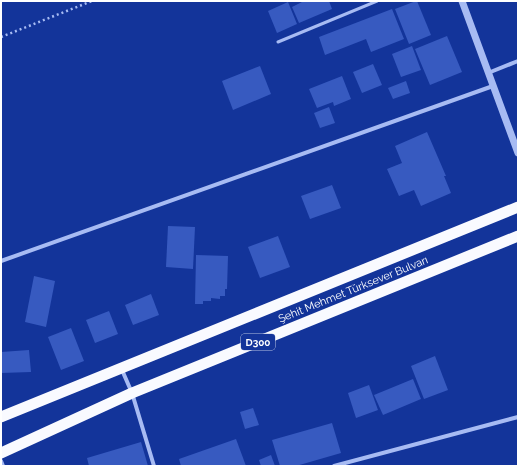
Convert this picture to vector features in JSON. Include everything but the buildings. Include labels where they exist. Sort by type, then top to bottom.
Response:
[{"type":"highway","name":"Şehit Mehmet Türksever Bulvarı","points":[[1,417],[518,207]]},
{"type":"highway","name":"Şehit Mehmet Türksever Bulvarı","points":[[1,453],[132,393],[518,236]]},
{"type":"street","points":[[462,1],[518,153]]},
{"type":"street","points":[[488,73],[518,61]]},
{"type":"street","points":[[1,261],[493,86]]},
{"type":"street","points":[[122,368],[132,393],[154,466]]},
{"type":"street","points":[[334,466],[518,417]]},
{"type":"street","points":[[1,461],[3,466]]},
{"type":"lane","points":[[278,42],[377,1]]},
{"type":"path","points":[[1,37],[92,1]]}]
